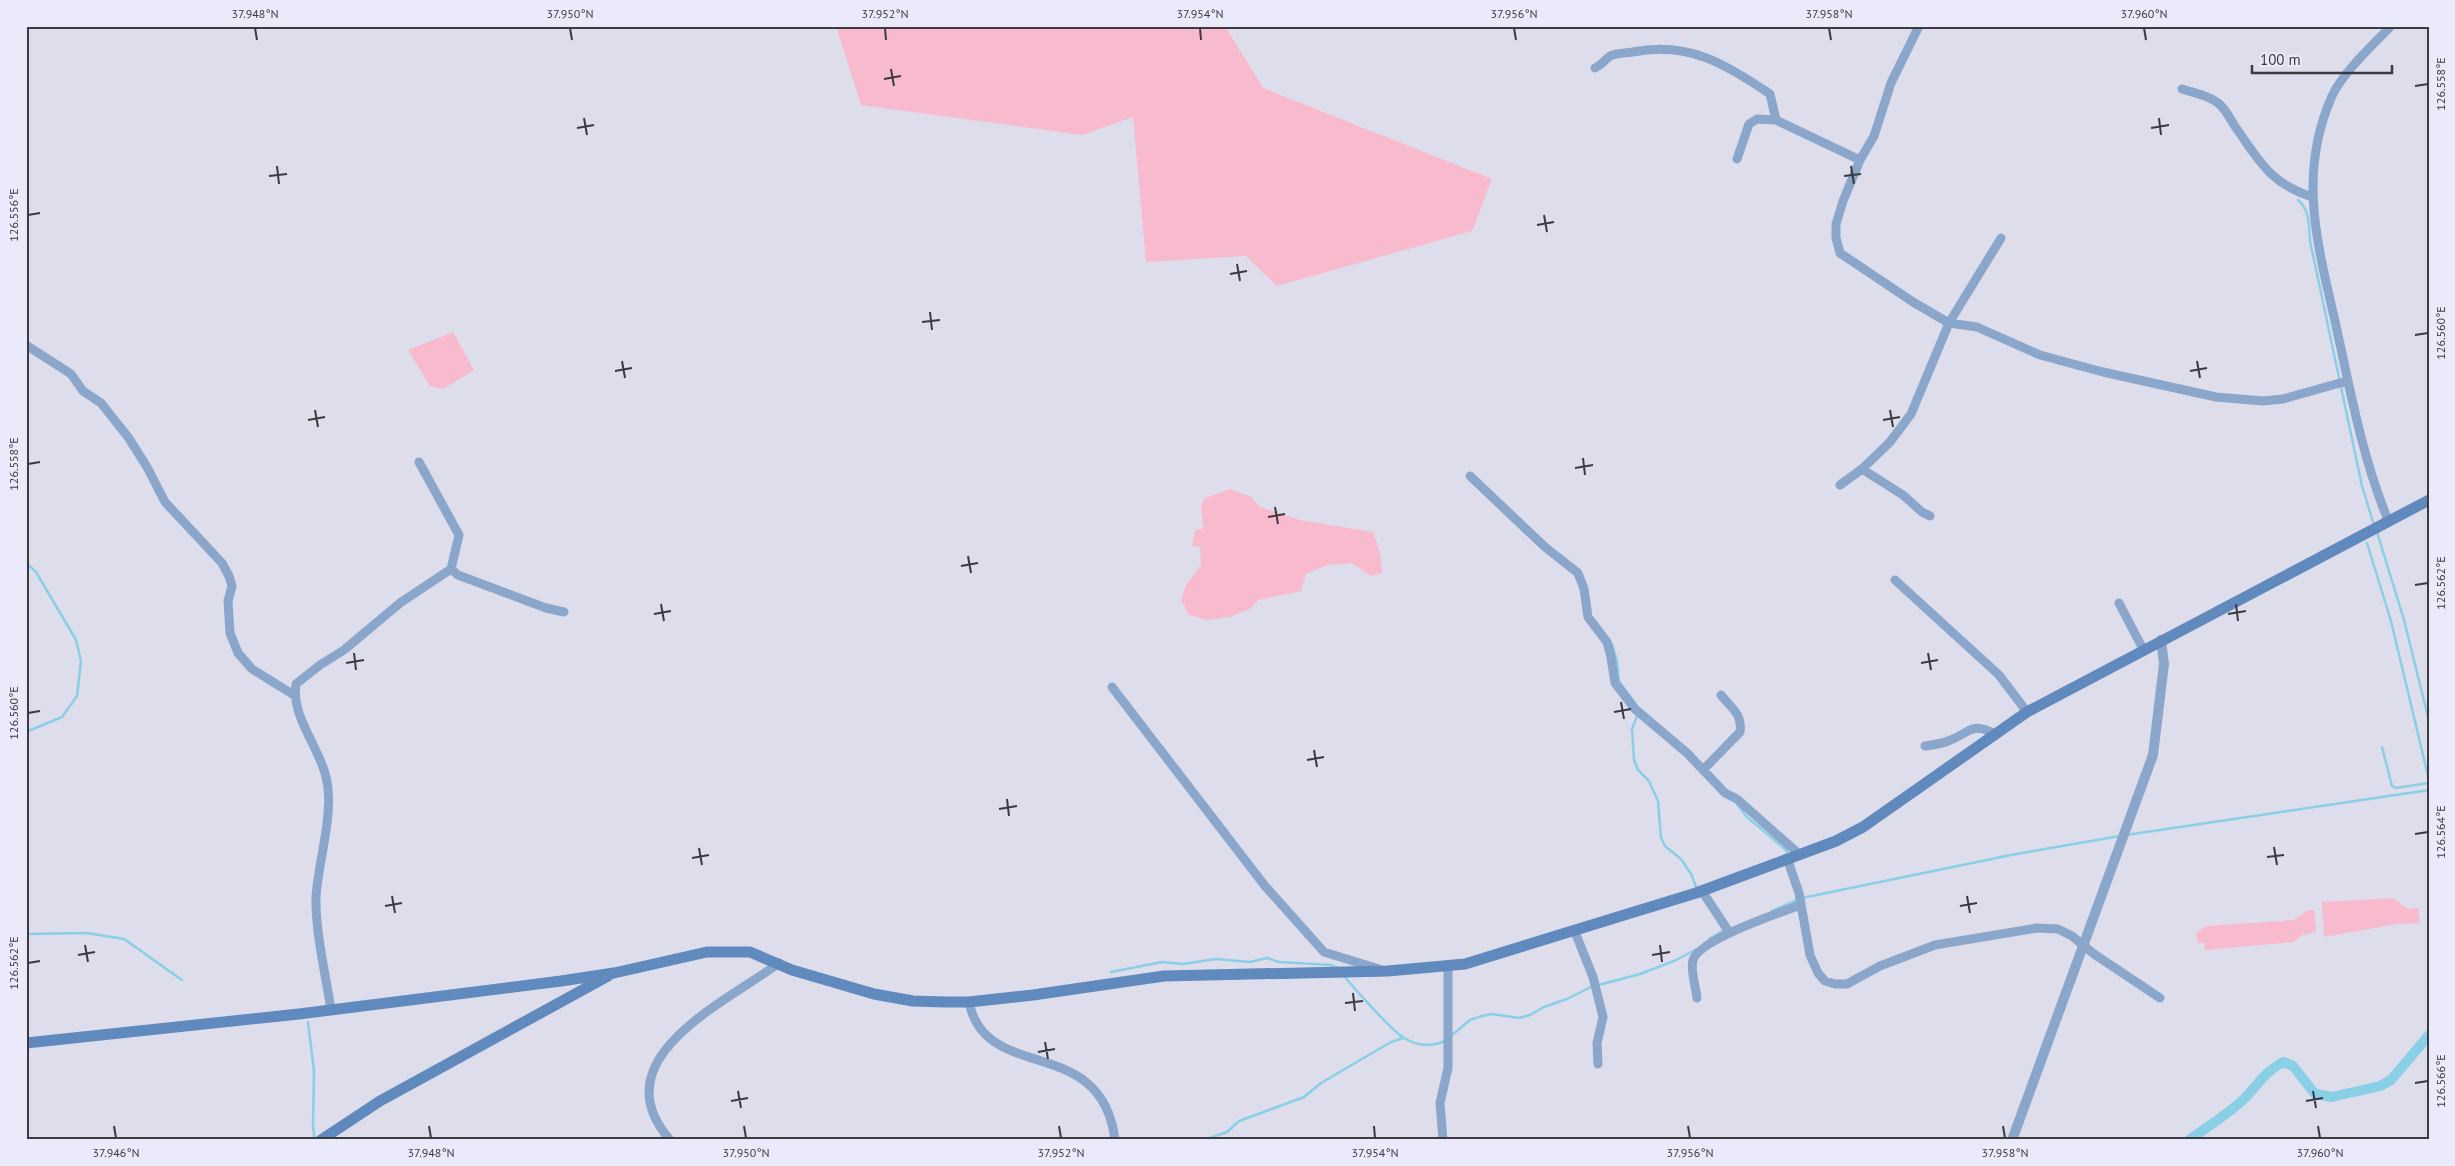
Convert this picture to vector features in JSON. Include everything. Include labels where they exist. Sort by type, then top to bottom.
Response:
[{"type":"main road","points":[[26,1043],[312,1013],[614,973],[715,951],[750,952],[792,970],[874,994],[913,1000],[969,1002],[1075,990],[1164,976],[1388,971],[1465,964],[1575,932],[1700,892],[1836,841],[1864,827],[2027,712],[2429,500]]},
{"type":"main road","points":[[322,1139],[380,1101],[614,973]]},
{"type":"street","points":[[1919,26],[1891,83],[1874,136],[1860,160],[1843,201],[1836,224],[1836,238],[1840,253],[1949,323],[1977,328],[2040,355],[2064,362],[2216,397],[2263,401],[2283,399],[2342,383]]},
{"type":"street","points":[[2379,525],[2372,480],[2342,383],[2312,197],[2319,135],[2333,94],[2352,69],[2391,26]]},
{"type":"street","points":[[1595,68],[1611,56],[1642,50],[1673,49],[1707,57],[1745,77],[1770,94],[1776,120]]},
{"type":"street","points":[[2182,89],[2202,95],[2220,104],[2270,174],[2294,191],[2312,197]]},
{"type":"street","points":[[1737,159],[1749,124],[1756,119],[1776,120],[1860,160]]},
{"type":"street","points":[[1840,485],[1862,469],[1890,442],[1911,414],[1949,323],[2001,238]]},
{"type":"street","points":[[26,345],[71,374],[83,391],[100,403],[128,438],[147,467],[165,502],[222,563],[229,576],[232,586],[228,601],[230,633],[238,654],[252,668],[294,695]]},
{"type":"street","points":[[331,1010],[316,898],[324,841],[328,784],[323,764],[303,724],[294,695],[296,684],[304,676],[344,650],[400,603],[452,569],[459,535],[419,462]]},
{"type":"street","points":[[1862,469],[1903,495],[1922,512],[1930,516]]},
{"type":"street","points":[[1470,476],[1545,547],[1578,573],[1584,590],[1588,618],[1607,642],[1612,657],[1615,683],[1639,711],[1725,793],[1737,799],[1792,857],[1813,961],[1822,977],[1835,984],[1847,984],[1913,952],[1961,940],[2037,928],[2058,929],[2083,944],[2094,954],[2160,998]]},
{"type":"street","points":[[452,569],[467,578],[546,608],[564,612]]},
{"type":"street","points":[[1895,580],[1999,675],[2027,712]]},
{"type":"street","points":[[2119,603],[2143,650]]},
{"type":"street","points":[[2012,1140],[2122,843],[2152,755],[2164,664],[2161,640]]},
{"type":"street","points":[[1112,687],[1264,886],[1324,952],[1388,971]]},
{"type":"street","points":[[1703,770],[1740,732],[1740,719],[1736,710],[1721,695]]},
{"type":"street","points":[[1925,746],[1949,741],[1973,727],[1982,727],[1995,734]]},
{"type":"street","points":[[1700,892],[1729,932]]},
{"type":"street","points":[[1697,998],[1692,963],[1695,956],[1729,932],[1801,905]]},
{"type":"street","points":[[1575,932],[1593,977],[1603,1017],[1597,1043],[1598,1064]]},
{"type":"street","points":[[670,1140],[662,1130],[653,1110],[649,1090],[652,1070],[664,1051],[680,1032],[702,1014],[779,963]]},
{"type":"street","points":[[1443,1140],[1440,1103],[1448,1068],[1448,966]]},
{"type":"street","points":[[969,1002],[976,1026],[997,1045],[1056,1065],[1085,1081],[1100,1096],[1115,1140]]},
{"type":"shaded area","points":[[836,26],[1225,26],[1263,88],[1492,179],[1472,231],[1277,286],[1246,256],[1146,262],[1133,117],[1082,135],[861,105]]},
{"type":"shaded area","points":[[453,332],[474,370],[443,389],[430,386],[408,350]]},
{"type":"shaded area","points":[[1230,489],[1251,497],[1260,507],[1300,520],[1373,532],[1380,553],[1382,573],[1371,576],[1352,563],[1328,565],[1306,574],[1301,591],[1258,600],[1250,609],[1230,617],[1207,620],[1189,615],[1181,600],[1186,585],[1201,565],[1200,547],[1192,546],[1195,531],[1203,528],[1201,506],[1205,498]]},
{"type":"shaded area","points":[[2393,898],[2408,909],[2418,908],[2420,923],[2397,924],[2324,937],[2322,902]]},
{"type":"shaded area","points":[[2308,910],[2314,910],[2316,932],[2302,935],[2294,942],[2205,950],[2205,943],[2197,943],[2197,932],[2206,926],[2294,920]]},
{"type":"waterway","points":[[2298,200],[2307,214],[2310,241],[2362,486],[2374,525]]},
{"type":"waterway","points":[[2377,532],[2404,620],[2429,721]]},
{"type":"waterway","points":[[2367,543],[2391,621],[2429,780]]},
{"type":"waterway","points":[[26,563],[36,572],[76,640],[81,661],[77,696],[62,717],[26,732]]},
{"type":"waterway","points":[[1612,644],[1617,661],[1619,681],[1637,706]]},
{"type":"waterway","points":[[1638,714],[1632,729],[1634,760],[1638,770],[1649,781],[1658,801],[1661,838],[1665,846],[1681,859],[1691,874],[1697,889]]},
{"type":"waterway","points":[[2382,747],[2392,786],[2396,788],[2429,783]]},
{"type":"waterway","points":[[2126,835],[2429,790]]},
{"type":"waterway","points":[[1737,804],[1746,816],[1786,850],[1788,854]]},
{"type":"waterway","points":[[1802,898],[2011,855],[2120,836]]},
{"type":"waterway","points":[[1772,911],[1797,900]]},
{"type":"waterway","points":[[1709,939],[1726,929]]},
{"type":"waterway","points":[[26,934],[87,933],[124,939],[182,980]]},
{"type":"waterway","points":[[1451,1036],[1470,1020],[1492,1014],[1519,1018],[1530,1015],[1591,987],[1640,974],[1674,961],[1697,949]]},
{"type":"waterway","points":[[1111,972],[1162,962],[1183,964],[1216,959],[1250,962],[1267,958],[1279,962],[1331,965],[1340,969]]},
{"type":"waterway","points":[[1344,976],[1382,1018],[1404,1038],[1424,1045],[1445,1041]]},
{"type":"waterway","points":[[308,1022],[314,1071],[313,1127],[315,1140]]},
{"type":"waterway","points":[[2189,1140],[2233,1109],[2267,1074],[2283,1062],[2293,1066],[2315,1094],[2332,1097],[2380,1086],[2391,1080],[2429,1035]]},
{"type":"waterway","points":[[1204,1140],[1227,1132],[1239,1121],[1304,1097],[1321,1083],[1391,1042],[1403,1038]]}]
